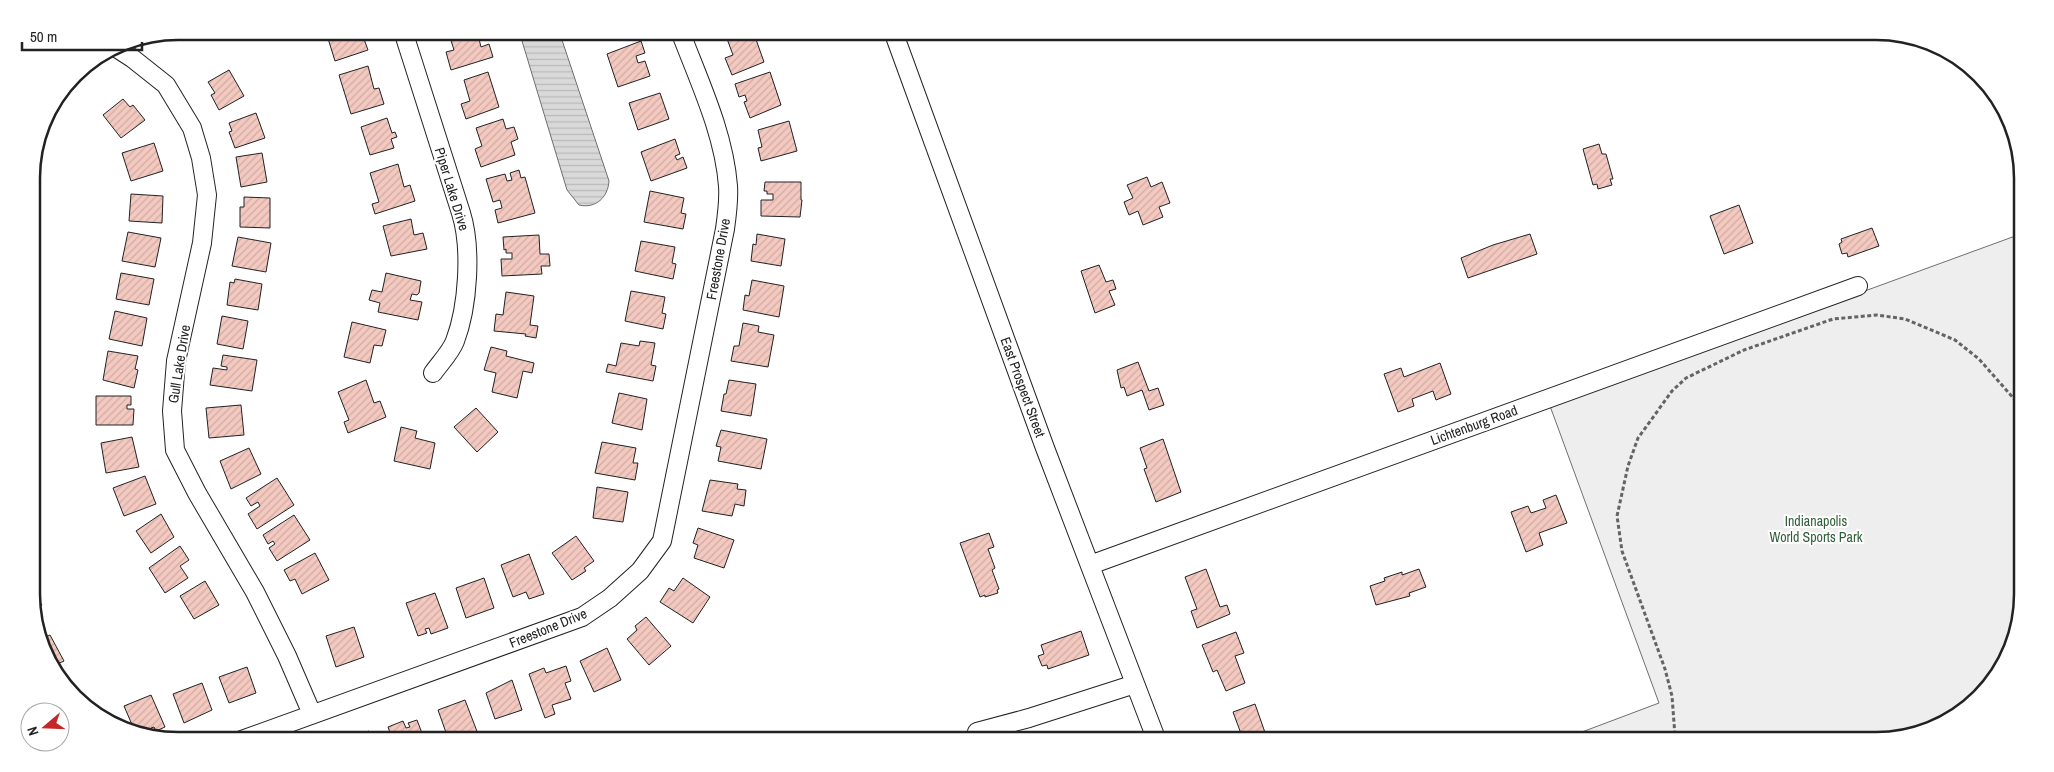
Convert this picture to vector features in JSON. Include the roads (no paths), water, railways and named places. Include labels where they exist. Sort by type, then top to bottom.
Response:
[{"type":"street","name":"Piper Lake Drive","points":[[406,40],[461,213],[466,236],[466,307],[454,343],[433,373]]},
{"type":"street","name":"Freestone Drive","points":[[263,732],[582,617],[610,598],[640,571],[662,541],[725,229],[728,186],[718,132],[683,40]]},
{"type":"street","name":"East Prospect Street","points":[[896,40],[1045,448],[1153,732]]},
{"type":"street","name":"Gull Lake Drive","points":[[122,52],[166,85],[192,128],[202,158],[207,195],[202,243],[176,361],[172,411],[175,450],[197,493],[254,592],[287,656],[312,714]]},
{"type":"street","name":"Lichtenburg Road","points":[[1090,565],[1858,286]]},
{"type":"street","points":[[977,732],[1046,713],[1135,684]]},
{"type":"park label","name":"Indianapolis World Sports Park","points":[[1816,530]]}]
